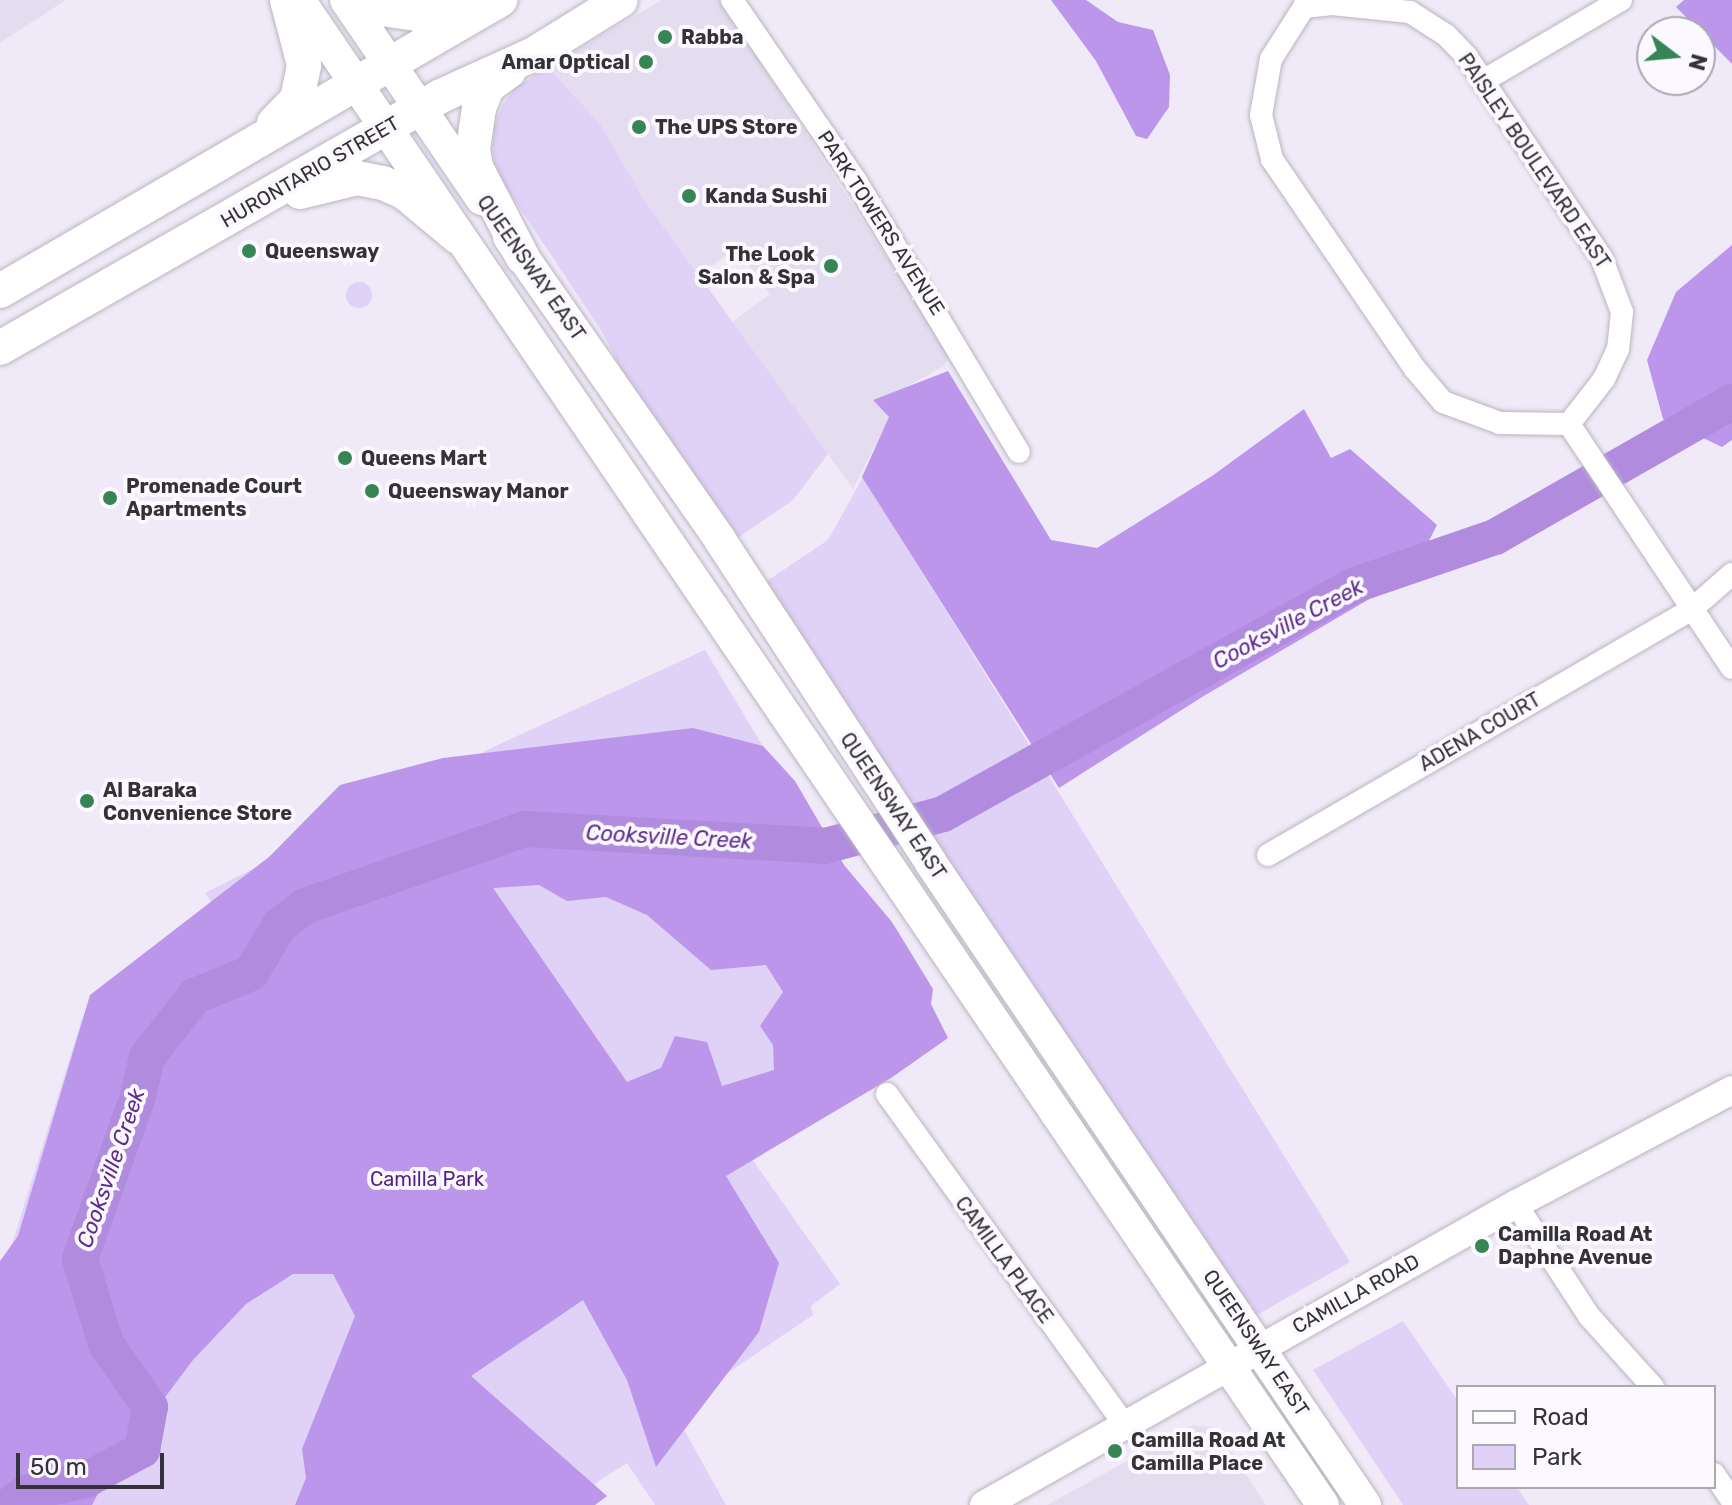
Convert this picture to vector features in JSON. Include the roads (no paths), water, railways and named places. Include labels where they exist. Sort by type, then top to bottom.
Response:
[{"type":"main road","points":[[256,141],[297,99],[303,75],[304,53],[287,0]]},
{"type":"main road","points":[[299,0],[386,127]]},
{"type":"main road","points":[[346,0],[419,108]]},
{"type":"main road","points":[[363,0],[381,9],[418,14],[495,3]]},
{"type":"main road","name":"HURONTARIO STREET","points":[[0,348],[251,208],[419,108],[534,54],[621,0]]},
{"type":"main road","points":[[0,291],[495,3]]},
{"type":"main road","points":[[523,258],[476,167],[474,139],[488,86],[534,54]]},
{"type":"main road","name":"QUEENSWAY EAST","points":[[419,108],[720,540],[931,863],[1365,1505]]},
{"type":"main road","name":"QUEENSWAY EAST","points":[[386,127],[458,237],[909,891],[1323,1505]]},
{"type":"main road","points":[[251,208],[333,182],[365,178],[405,193],[458,237]]},
{"type":"street","name":"PARK TOWERS AVENUE","points":[[732,0],[864,194],[1019,452]]},
{"type":"street","points":[[1483,81],[1621,0]]},
{"type":"street","name":"PAISLEY BOULEVARD EAST","points":[[1302,4],[1377,5],[1410,12],[1446,35],[1483,81],[1615,284],[1622,312],[1618,349],[1574,432],[1500,423],[1443,402],[1415,369],[1272,159],[1263,137],[1263,87],[1280,38],[1302,4]]},
{"type":"street","points":[[1574,432],[1732,668]]},
{"type":"street","name":"ADENA COURT","points":[[1268,855],[1692,609],[1732,574]]},
{"type":"street","name":"CAMILLA ROAD","points":[[984,1505],[1516,1204],[1732,1090]]},
{"type":"street","name":"CAMILLA PLACE","points":[[887,1094],[1124,1424]]},
{"type":"street","points":[[1516,1204],[1589,1316],[1651,1385]]},
{"type":"street","points":[[1716,1477],[1732,1501]]},
{"type":"waterway","name":"Cooksville Creek","points":[[10,1505],[26,1493],[86,1480],[142,1450],[150,1407],[106,1344],[80,1259],[138,1096],[147,1057],[195,996],[251,973],[280,925],[305,906],[525,829],[825,846],[943,814],[1352,586],[1495,537],[1732,402]]},
{"type":"place","name":"Rabba","points":[[665,37]]},
{"type":"place","name":"Amar Optical","points":[[646,62]]},
{"type":"place","name":"The UPS Store","points":[[639,127]]},
{"type":"place","name":"Kanda Sushi","points":[[689,196]]},
{"type":"place","name":"Queensway","points":[[249,251]]},
{"type":"place","name":"The Look Salon & Spa","points":[[831,266]]},
{"type":"place","name":"Queens Mart","points":[[345,458]]},
{"type":"place","name":"Queensway Manor","points":[[372,491]]},
{"type":"place","name":"Promenade Court Apartments","points":[[110,498]]},
{"type":"place","name":"Al Baraka Convenience Store","points":[[87,801]]},
{"type":"place","name":"Camilla Road At Daphne Avenue","points":[[1482,1246]]},
{"type":"place","name":"Camilla Road At Camilla Place","points":[[1115,1451]]},
{"type":"park label","name":"Camilla Park","points":[[427,1179]]}]
